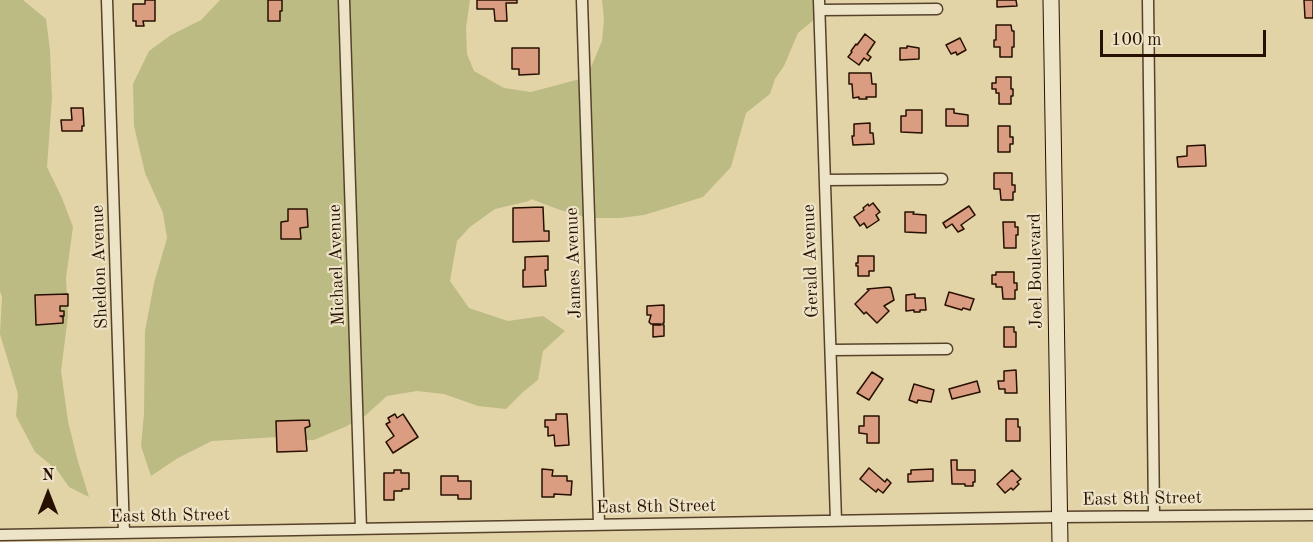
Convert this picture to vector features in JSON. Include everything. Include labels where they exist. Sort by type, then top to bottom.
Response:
[{"type":"main road","name":"Joel Boulevard","points":[[1052,0],[1060,542]]},
{"type":"street","name":"Sheldon Avenue","points":[[107,0],[124,533]]},
{"type":"street","name":"Michael Avenue","points":[[344,0],[361,529]]},
{"type":"street","name":"James Avenue","points":[[582,0],[599,524]]},
{"type":"street","points":[[1148,0],[1154,515]]},
{"type":"street","points":[[820,5],[937,9]]},
{"type":"street","name":"Gerald Avenue","points":[[820,5],[836,521]]},
{"type":"street","points":[[825,180],[942,178]]},
{"type":"street","points":[[831,350],[947,349]]},
{"type":"street","name":"East 8th Street","points":[[0,535],[1154,515],[1313,515]]},
{"type":"green space","points":[[0,0],[23,0],[46,19],[52,98],[47,167],[73,227],[66,278],[68,316],[61,371],[68,421],[89,497],[69,487],[57,470],[35,452],[16,416],[18,394],[0,334],[2,297],[0,291]]},
{"type":"green space","points":[[220,0],[470,0],[466,28],[467,54],[474,71],[504,88],[531,92],[580,79],[591,67],[602,41],[604,19],[602,0],[820,0],[821,14],[798,33],[770,94],[746,113],[731,167],[703,197],[644,215],[620,218],[589,218],[531,199],[495,209],[470,227],[457,241],[450,281],[469,308],[508,321],[543,316],[565,331],[543,351],[538,380],[506,409],[478,406],[444,394],[417,391],[387,396],[366,415],[314,440],[280,441],[277,437],[212,441],[178,458],[151,476],[141,446],[144,414],[145,331],[154,283],[167,238],[163,213],[145,173],[134,126],[133,84],[149,51],[171,35],[201,20]]},
{"type":"building","points":[[145,0],[155,0],[155,21],[143,21],[144,26],[136,26],[136,21],[133,21],[133,4],[145,4]]},
{"type":"building","points":[[268,0],[282,0],[280,21],[268,21]]},
{"type":"building","points":[[477,0],[517,0],[517,3],[506,3],[507,21],[495,21],[494,9],[477,9]]},
{"type":"building","points":[[997,0],[1016,0],[1017,6],[997,7]]},
{"type":"building","points":[[1304,0],[1313,0],[1313,18],[1305,18]]},
{"type":"building","points":[[996,25],[1011,25],[1014,31],[1012,57],[1000,57],[1000,47],[994,47]]},
{"type":"building","points":[[865,34],[875,42],[867,54],[871,57],[868,61],[864,58],[859,65],[848,57]]},
{"type":"building","points":[[960,38],[966,50],[957,55],[956,52],[951,54],[946,45]]},
{"type":"building","points":[[907,46],[919,48],[919,59],[900,60],[900,48],[907,48]]},
{"type":"building","points":[[512,48],[539,48],[539,74],[519,75],[519,69],[512,69]]},
{"type":"building","points":[[849,73],[871,73],[872,84],[876,84],[876,97],[853,98]]},
{"type":"building","points":[[996,77],[1011,77],[1013,96],[1011,96],[1011,104],[999,104],[999,93],[996,93],[996,89],[992,89],[992,83],[996,83]]},
{"type":"building","points":[[71,108],[83,108],[82,131],[62,131],[61,120],[72,120]]},
{"type":"building","points":[[946,109],[954,109],[954,113],[968,115],[968,126],[946,126]]},
{"type":"building","points":[[906,110],[922,110],[922,133],[901,132],[901,116],[906,116]]},
{"type":"building","points":[[870,123],[870,133],[873,133],[874,144],[853,145],[854,124]]},
{"type":"building","points":[[998,126],[1010,126],[1010,137],[1013,137],[1013,144],[1010,144],[1010,152],[998,152]]},
{"type":"building","points":[[1205,145],[1206,166],[1178,167],[1177,157],[1187,156],[1187,146]]},
{"type":"building","points":[[994,173],[1012,173],[1012,185],[1015,185],[1013,200],[1001,200],[1000,189],[994,189]]},
{"type":"building","points":[[873,203],[880,212],[876,215],[879,220],[867,228],[864,223],[860,226],[854,217],[868,204],[869,206]]},
{"type":"building","points":[[969,206],[975,215],[961,225],[964,229],[958,232],[952,224],[946,228],[943,223]]},
{"type":"building","points":[[543,207],[544,231],[549,231],[549,241],[513,242],[513,208]]},
{"type":"building","points":[[288,209],[307,209],[308,227],[300,228],[301,239],[281,239],[281,222],[288,221]]},
{"type":"building","points":[[905,212],[926,215],[926,233],[905,232]]},
{"type":"building","points":[[1003,222],[1015,222],[1015,227],[1018,227],[1016,248],[1004,248]]},
{"type":"building","points":[[548,256],[548,270],[545,270],[546,286],[523,287],[525,257]]},
{"type":"building","points":[[858,256],[874,256],[874,271],[869,271],[869,276],[858,276],[856,263],[858,263]]},
{"type":"building","points":[[996,272],[1014,272],[1014,283],[1017,283],[1015,299],[1003,299],[1002,287],[992,284],[992,275],[996,275]]},
{"type":"building","points":[[889,287],[894,300],[884,306],[889,311],[877,323],[855,304],[869,290],[867,289]]},
{"type":"building","points":[[949,292],[974,299],[970,310],[945,305]]},
{"type":"building","points":[[68,294],[68,306],[60,306],[60,311],[64,311],[64,316],[60,316],[63,317],[63,323],[36,325],[35,295]]},
{"type":"building","points":[[915,294],[915,298],[925,298],[926,310],[906,311],[906,295]]},
{"type":"building","points":[[664,305],[664,336],[653,337],[653,325],[661,324],[649,322],[651,315],[647,315],[647,306]]},
{"type":"building","points":[[1004,327],[1014,327],[1016,347],[1004,347]]},
{"type":"building","points":[[1016,370],[1017,393],[1005,393],[1005,389],[999,389],[998,381],[1004,381],[1004,371]]},
{"type":"building","points":[[872,372],[883,379],[869,400],[857,393]]},
{"type":"building","points":[[977,381],[980,392],[952,399],[949,389]]},
{"type":"building","points":[[914,384],[934,390],[931,402],[918,400],[917,403],[909,400]]},
{"type":"building","points":[[395,414],[397,418],[403,414],[418,437],[393,453],[386,442],[394,436],[386,424],[390,422],[388,418]]},
{"type":"building","points":[[556,414],[567,414],[569,445],[555,446],[554,435],[548,436],[545,420],[556,420]]},
{"type":"building","points":[[864,416],[879,416],[879,443],[867,443],[867,434],[859,433],[859,426],[864,426]]},
{"type":"building","points":[[1006,419],[1018,419],[1020,441],[1006,441]]},
{"type":"building","points":[[309,420],[310,426],[305,428],[307,451],[277,452],[276,421]]},
{"type":"building","points":[[951,460],[957,460],[957,470],[975,470],[973,486],[952,484]]},
{"type":"building","points":[[869,468],[885,482],[887,479],[891,483],[883,493],[878,489],[876,492],[860,479]]},
{"type":"building","points":[[542,469],[553,470],[552,476],[567,476],[567,481],[572,481],[571,495],[554,494],[554,497],[542,497]]},
{"type":"building","points":[[933,469],[933,481],[908,482],[908,474],[911,474],[911,470]]},
{"type":"building","points":[[394,470],[409,473],[409,489],[394,491],[394,500],[384,500],[384,473],[394,473]]},
{"type":"building","points":[[1012,470],[1021,479],[1013,490],[1011,488],[1005,493],[997,484]]},
{"type":"building","points":[[441,476],[458,476],[458,481],[471,481],[471,499],[458,499],[458,495],[441,495]]}]
